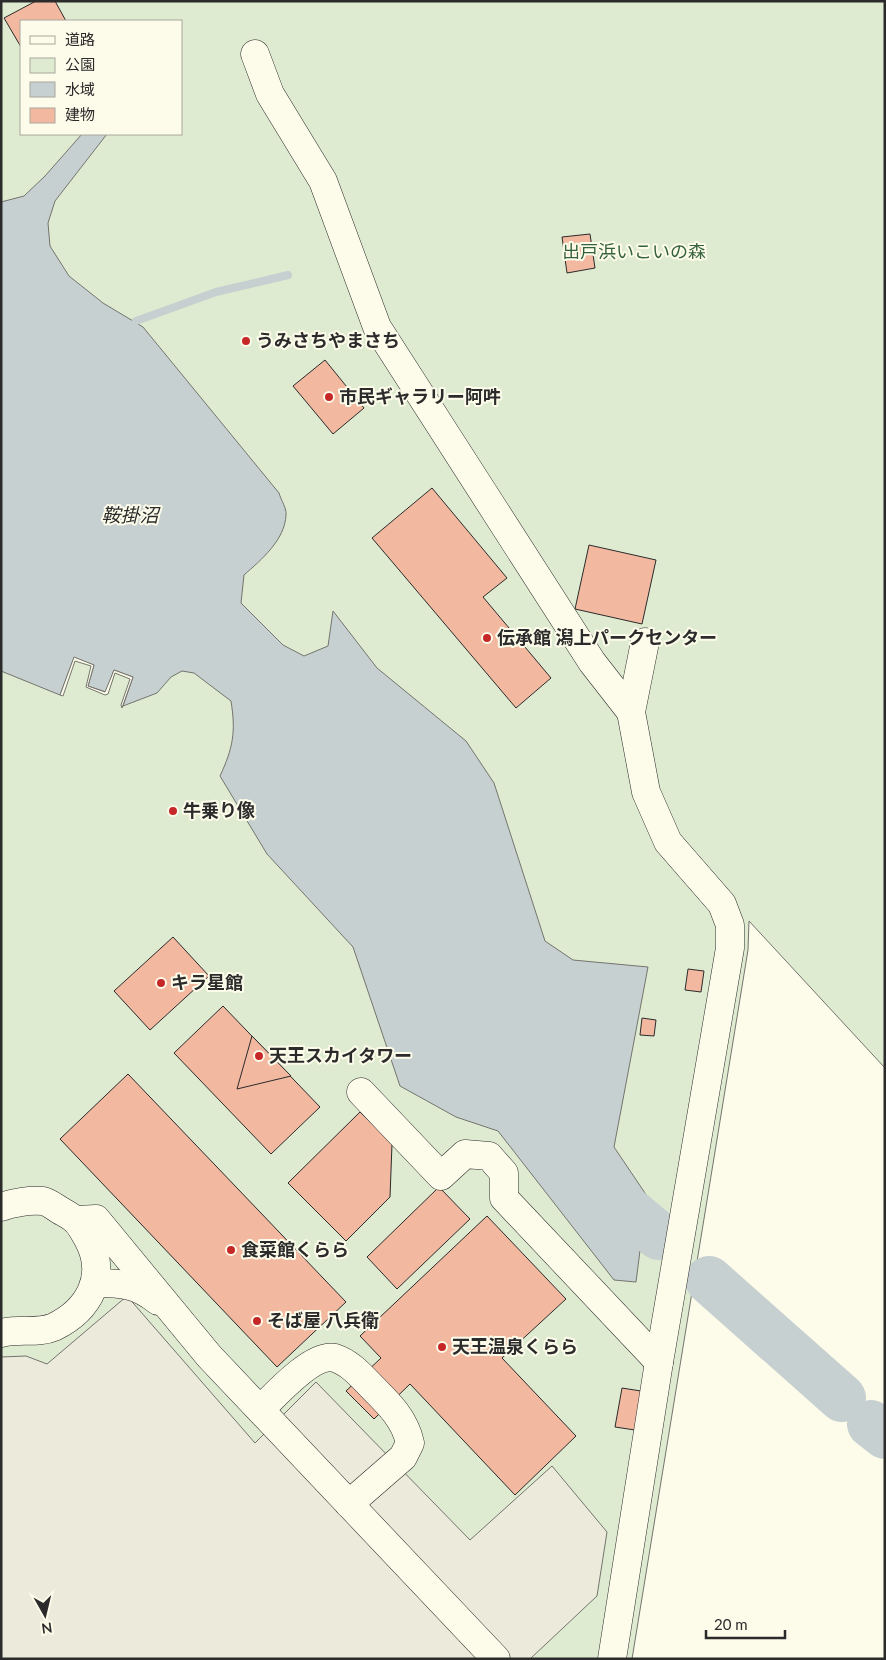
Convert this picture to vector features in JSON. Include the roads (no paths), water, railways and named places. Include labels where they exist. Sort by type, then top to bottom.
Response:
[{"type":"lane","points":[[255,54],[270,94],[323,181],[377,327],[592,662],[632,712]]},
{"type":"lane","points":[[612,1659],[659,1362],[728,957],[730,926],[722,904],[668,842],[646,792],[632,712],[646,642]]},
{"type":"lane","points":[[361,1092],[440,1176],[465,1154],[489,1156],[504,1172],[504,1198],[659,1362]]},
{"type":"lane","points":[[1,1207],[20,1202],[44,1201],[77,1220],[94,1250],[95,1283],[85,1304],[69,1319],[52,1328],[1,1332]]},
{"type":"lane","points":[[77,1220],[96,1219],[209,1356],[496,1659]]},
{"type":"lane","points":[[95,1283],[119,1283],[143,1289],[171,1311]]},
{"type":"lane","points":[[261,1409],[314,1361],[333,1357],[348,1364],[389,1404],[407,1428],[410,1443],[403,1457],[349,1504]]},
{"type":"water","name":"鞍掛沼","points":[[81,135],[106,135],[55,201],[48,223],[50,246],[69,276],[103,303],[143,327],[279,493],[285,507],[285,524],[271,549],[244,575],[241,603],[283,645],[304,656],[328,646],[333,611],[377,668],[466,741],[494,783],[545,941],[573,960],[648,967],[614,1147],[647,1196],[636,1282],[614,1280],[498,1131],[456,1117],[400,1086],[353,947],[267,854],[220,776],[231,748],[233,722],[231,701],[194,673],[182,671],[171,677],[157,693],[123,706],[133,677],[114,670],[106,692],[88,686],[94,665],[74,658],[60,695],[1,671],[1,202],[24,196],[45,176]]},
{"type":"waterway","points":[[136,321],[216,292],[288,275]]},
{"type":"waterway","points":[[593,1181],[659,1236]]},
{"type":"waterway","points":[[709,1280],[842,1398]]},
{"type":"waterway","points":[[871,1424],[885,1435]]},
{"type":"place","name":"うみさちやまさち","points":[[246,341]]},
{"type":"place","name":"市民ギャラリー阿吽","points":[[329,397]]},
{"type":"place","name":"伝承館 潟上パークセンター","points":[[487,638]]},
{"type":"place","name":"牛乗り像","points":[[173,811]]},
{"type":"place","name":"キラ星館","points":[[161,983]]},
{"type":"place","name":"天王スカイタワー","points":[[259,1056]]},
{"type":"place","name":"食菜館くらら","points":[[231,1250]]},
{"type":"place","name":"そば屋 八兵衛","points":[[257,1321]]},
{"type":"place","name":"天王温泉くらら","points":[[442,1347]]},
{"type":"park label","name":"出戸浜いこいの森","points":[[634,252]]}]
